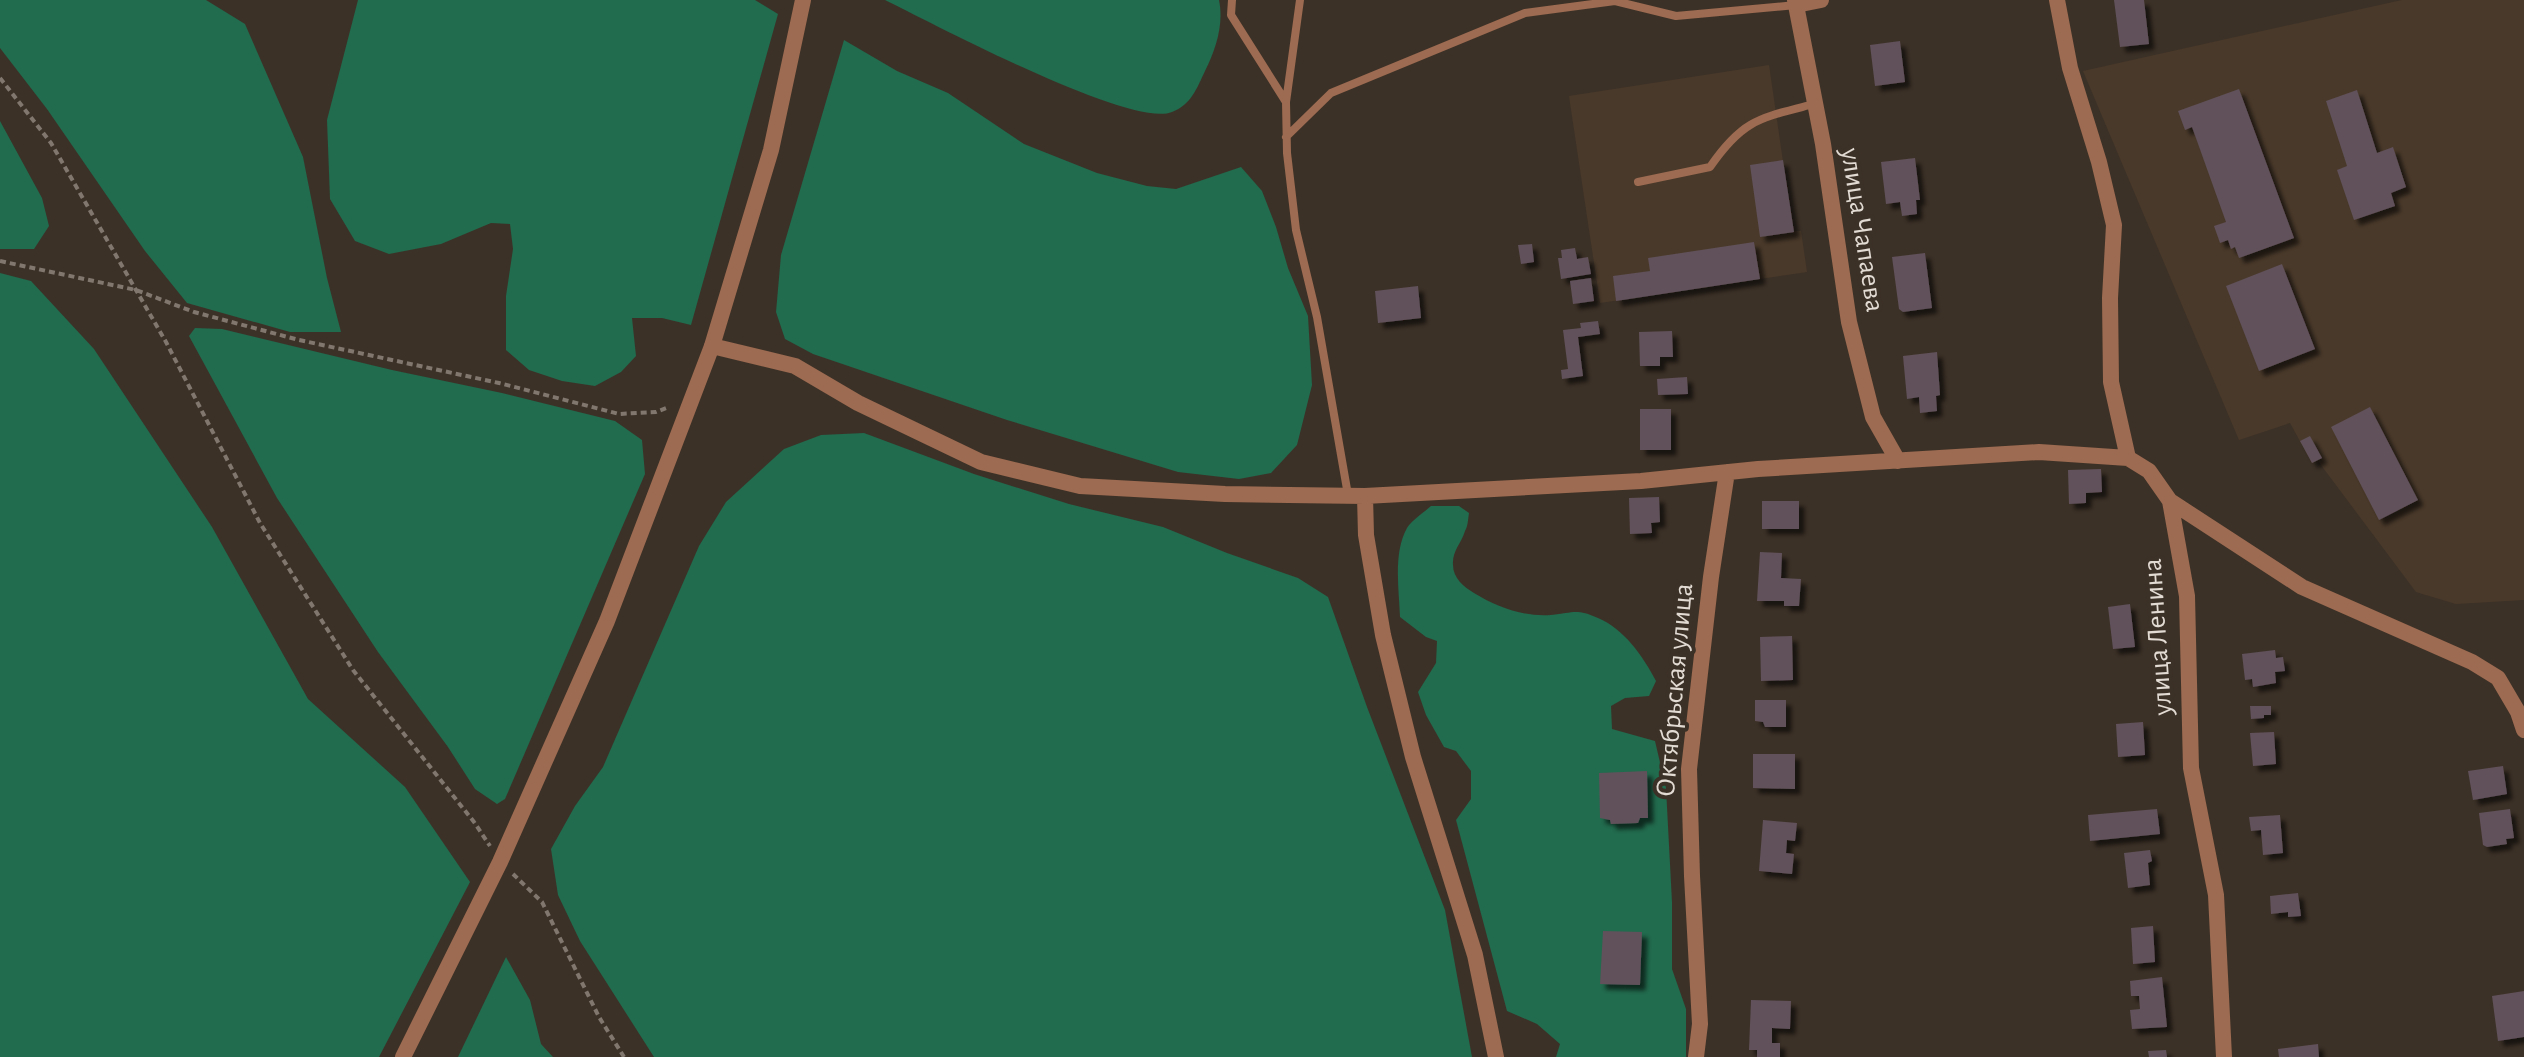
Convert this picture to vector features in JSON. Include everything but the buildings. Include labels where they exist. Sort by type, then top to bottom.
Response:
[{"type":"street","points":[[403,1057],[500,862],[607,621],[712,346],[771,150],[803,0]]},
{"type":"street","points":[[1796,2],[1821,0]]},
{"type":"street","points":[[712,346],[795,366],[858,403],[981,462],[1080,486],[1225,494],[1356,496],[1641,481],[1727,472],[2039,452],[2128,458],[2111,382],[2110,298],[2114,225],[2099,162],[2070,68],[2057,0]]},
{"type":"street","name":"улица Чапаева","points":[[1796,2],[1849,322],[1873,417],[1898,461]]},
{"type":"street","name":"улица Ленина","points":[[2128,458],[2149,471],[2170,501],[2187,596],[2191,768],[2216,895],[2224,1057]]},
{"type":"street","name":"Октябрьская улица","points":[[1696,1057],[1700,1024],[1689,769],[1711,577],[1727,472]]},
{"type":"street","points":[[1356,496],[1383,635],[1413,757],[1475,955],[1496,1057]]},
{"type":"street","points":[[2170,501],[2302,587],[2472,662],[2498,678],[2524,729]]},
{"type":"lane","points":[[1232,0],[1231,15],[1286,102]]},
{"type":"lane","points":[[1300,0],[1286,102],[1286,137],[1296,230],[1356,496]]},
{"type":"lane","points":[[1286,137],[1331,93],[1525,13],[1615,1],[1676,16],[1796,2]]},
{"type":"lane","points":[[1638,182],[1710,167],[1725,145],[1744,126],[1815,104]]},
{"type":"path","points":[[0,78],[51,143],[166,342],[260,523],[353,670],[474,822],[500,862],[542,902],[599,1017],[624,1057]]},
{"type":"path","points":[[0,261],[136,290],[194,312],[299,340],[499,383],[619,414],[656,412],[693,396]]},
{"type":"shaded area","points":[[2402,0],[2524,0],[2524,600],[2456,604],[2416,592],[2318,461],[2312,463],[2290,423],[2239,440],[2083,71]]},
{"type":"shaded area","points":[[1769,65],[1793,231],[1801,231],[1807,272],[1600,303],[1569,96]]},
{"type":"green space","points":[[0,0],[206,0],[245,24],[303,157],[341,332],[290,332],[187,303],[145,251],[47,109],[0,48]]},
{"type":"green space","points":[[358,0],[755,0],[778,14],[691,325],[662,318],[632,318],[636,356],[621,372],[595,386],[562,381],[529,370],[506,350],[506,296],[513,249],[510,224],[491,223],[441,244],[389,254],[355,241],[330,199],[327,120]]},
{"type":"green space","points":[[885,0],[1219,0],[1220,18],[1213,54],[1193,95],[1172,112],[1150,113],[1116,105],[1031,71]]},
{"type":"green space","points":[[844,40],[897,71],[948,93],[1024,144],[1097,173],[1147,186],[1176,189],[1241,167],[1262,191],[1308,316],[1312,385],[1297,445],[1271,473],[1239,479],[1178,472],[1007,420],[813,354],[785,339],[776,312],[781,255]]},
{"type":"green space","points":[[0,121],[42,198],[49,226],[34,249],[0,249]]},
{"type":"green space","points":[[0,273],[31,281],[94,349],[212,527],[308,699],[405,787],[470,882],[379,1057],[0,1057]]},
{"type":"green space","points":[[195,328],[222,329],[615,421],[642,440],[645,474],[505,799],[497,804],[475,789],[378,652],[277,498],[189,336]]},
{"type":"green space","points":[[864,433],[974,474],[1069,504],[1163,527],[1298,578],[1328,597],[1445,910],[1472,1057],[654,1057],[580,941],[558,895],[551,849],[575,806],[603,767],[699,546],[726,502],[784,449],[821,435]]},
{"type":"green space","points":[[1431,506],[1459,506],[1469,513],[1467,527],[1453,560],[1453,570],[1466,588],[1492,603],[1520,613],[1551,615],[1579,612],[1598,618],[1632,644],[1656,681],[1649,696],[1625,698],[1611,706],[1612,729],[1655,741],[1666,788],[1672,969],[1686,1009],[1686,1057],[1556,1057],[1560,1044],[1537,1024],[1507,1011],[1456,820],[1471,799],[1471,771],[1456,751],[1444,747],[1426,715],[1418,692],[1436,663],[1437,641],[1426,637],[1400,617],[1398,571],[1403,538],[1409,525]]},
{"type":"green space","points":[[506,957],[530,1000],[541,1044],[553,1057],[458,1057]]}]
